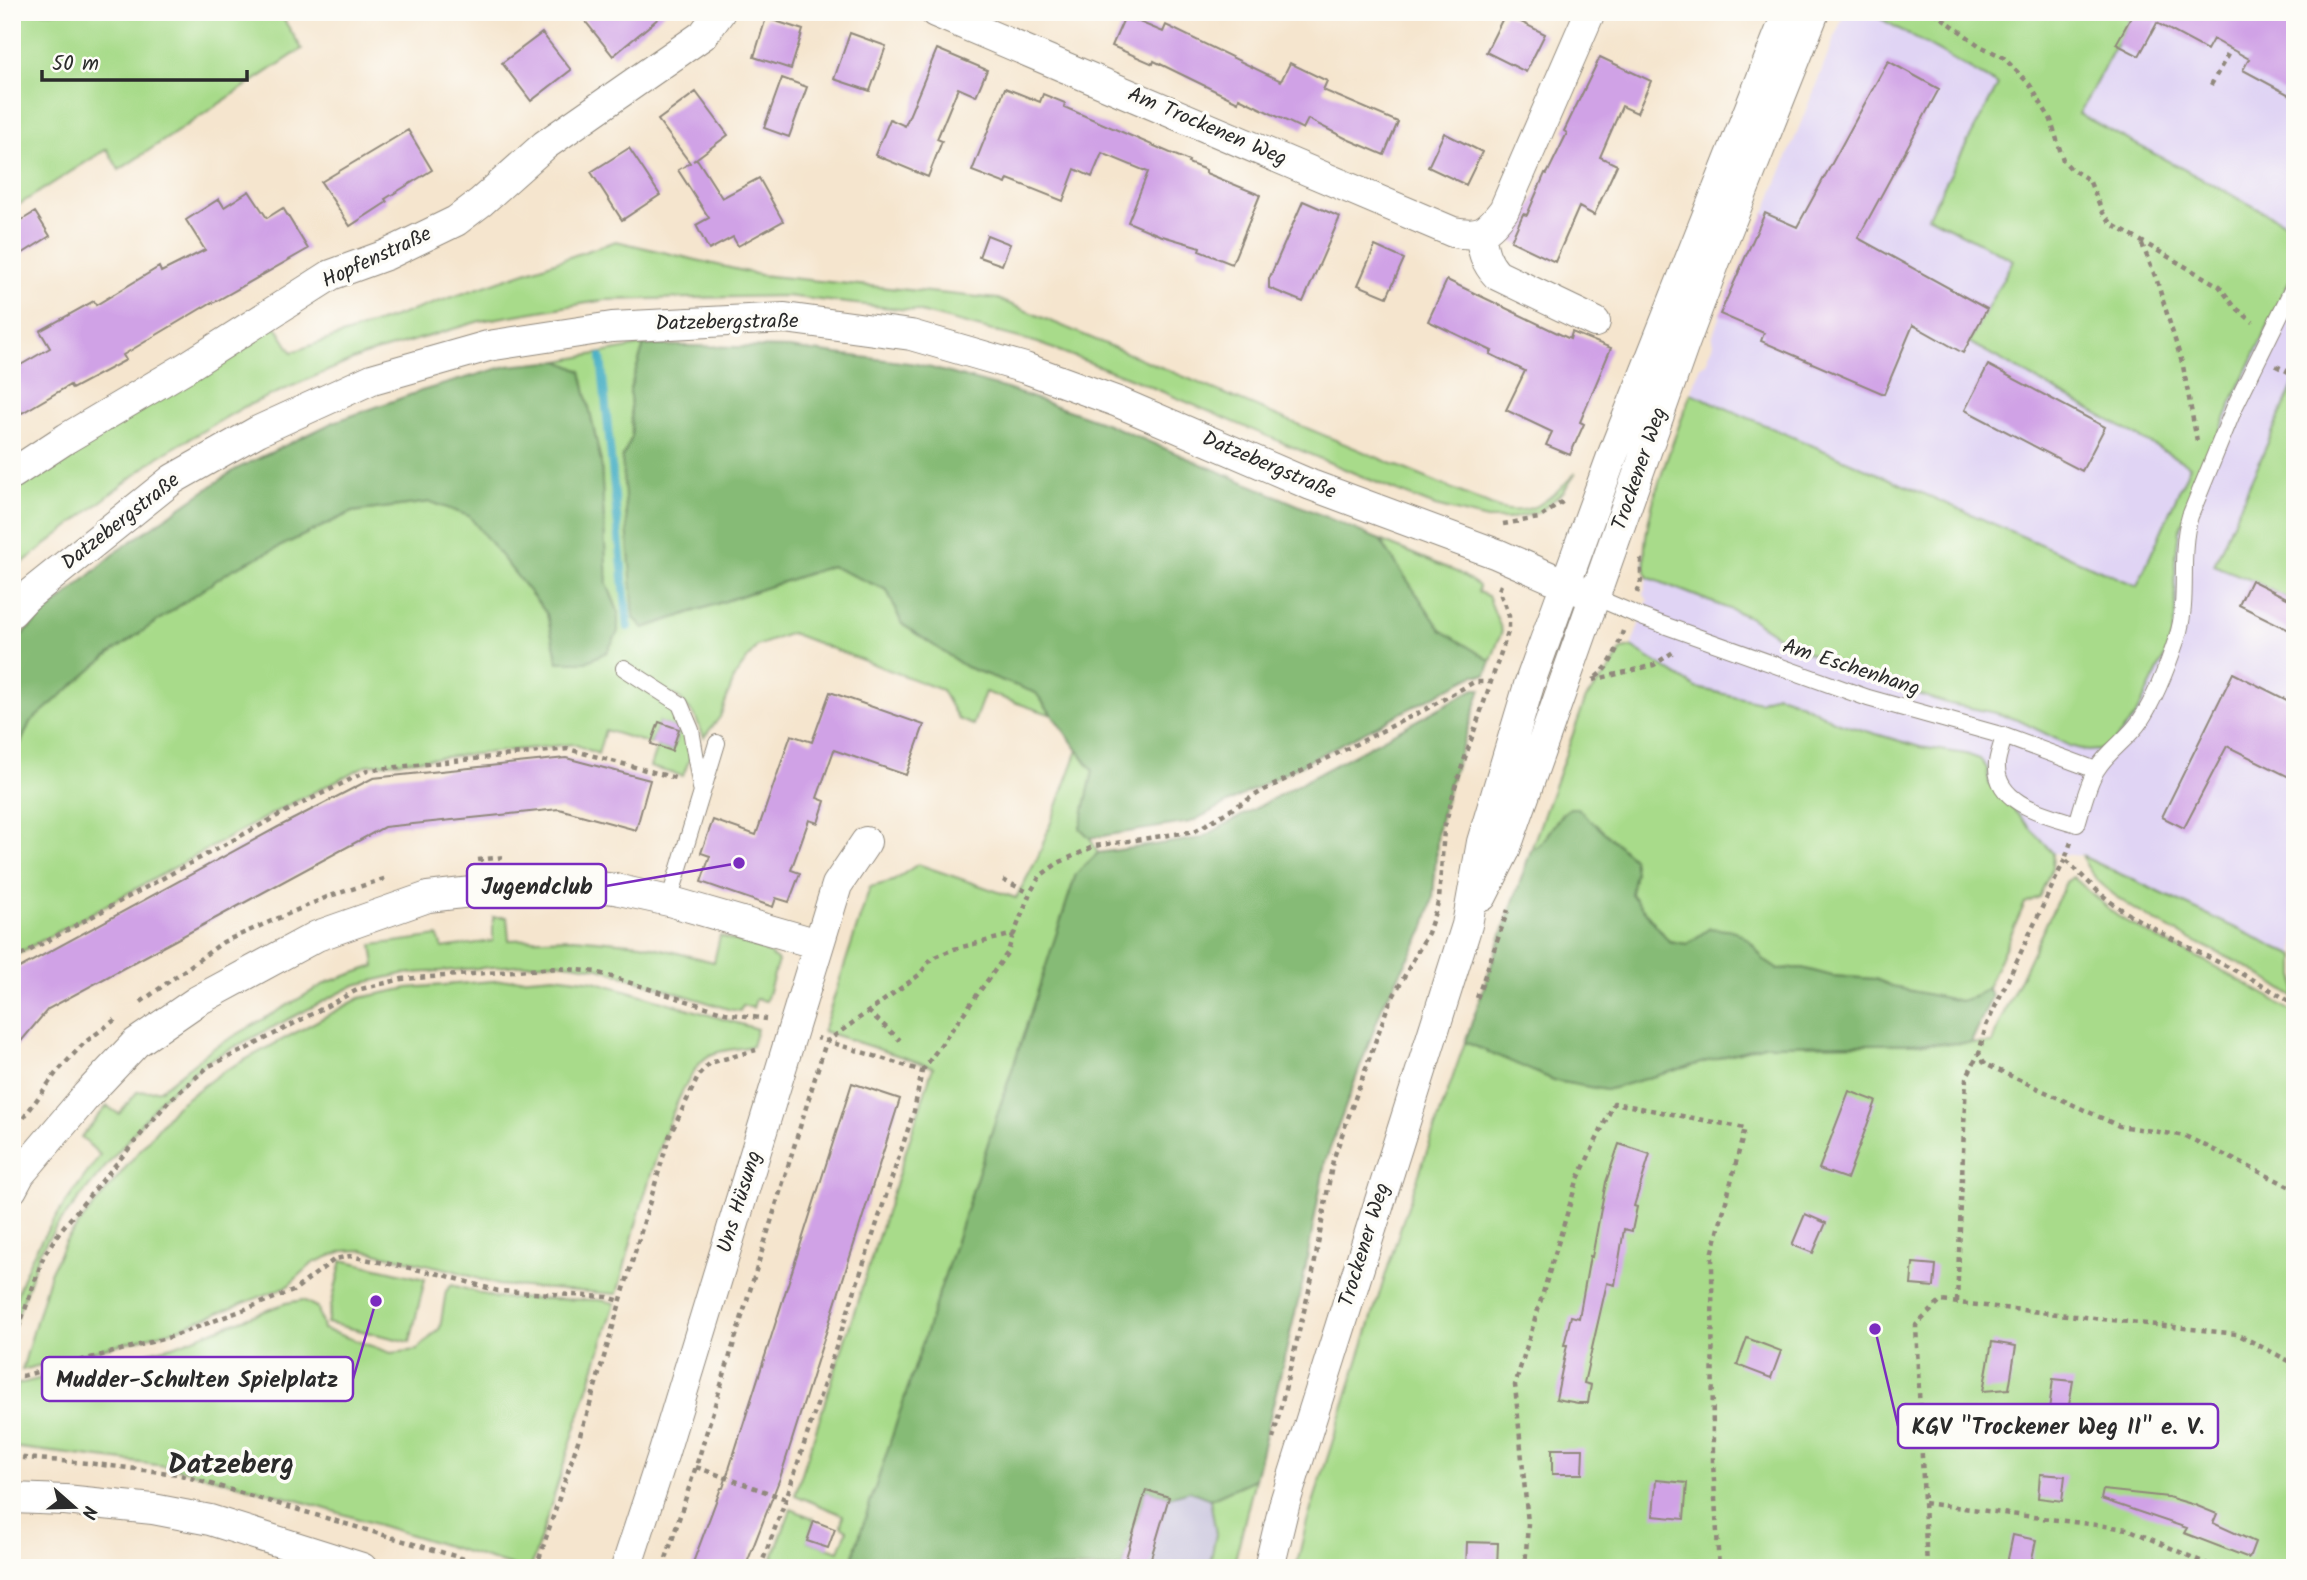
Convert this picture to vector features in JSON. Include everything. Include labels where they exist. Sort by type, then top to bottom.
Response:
[{"type":"street","name":"Hopfenstraße","points":[[12,474],[331,275],[386,255],[456,221],[545,145],[703,35],[720,12]]},
{"type":"street","name":"Am Trockenen Weg","points":[[935,12],[1453,232],[1480,234]]},
{"type":"street","points":[[1590,12],[1504,210],[1491,227],[1480,234],[1483,253],[1488,265],[1497,275],[1595,322]]},
{"type":"street","name":"Trockener Weg","points":[[1269,1568],[1285,1502],[1467,925],[1482,842],[1529,685],[1611,459],[1788,12]]},
{"type":"street","name":"Trockener Weg","points":[[1467,925],[1505,850],[1715,260],[1815,12]]},
{"type":"street","name":"Datzebergstraße","points":[[12,611],[173,479],[258,431],[372,379],[488,346],[612,327],[785,318],[911,335],[1026,368],[1118,402],[1311,485],[1511,560],[1595,597]]},
{"type":"street","name":"Uns Hüsung","points":[[626,1568],[668,1439],[779,1028],[818,944],[836,885],[866,842]]},
{"type":"street","points":[[12,1189],[20,1174],[87,1095],[136,1043],[197,1001],[317,936],[428,897],[524,886],[590,886],[615,889],[668,901],[818,944]]},
{"type":"street","points":[[12,1498],[65,1500],[153,1509],[210,1520],[362,1568]]},
{"type":"lane","points":[[2004,736],[1997,770],[2002,784],[2016,801],[2037,813],[2077,824],[2096,769],[2139,722],[2178,636],[2183,614],[2185,531],[2235,406],[2295,284]]},
{"type":"lane","name":"Am Eschenhang","points":[[1595,597],[1695,637],[1868,698],[2004,736],[2096,769]]},
{"type":"lane","points":[[624,668],[680,704],[691,730],[702,790]]},
{"type":"lane","points":[[668,901],[717,743]]},
{"type":"path","points":[[12,16],[21,12]]},
{"type":"path","points":[[1934,12],[1980,47],[2003,57],[2030,85],[2051,120],[2063,160],[2070,169],[2089,180],[2103,213],[2113,225],[2219,286],[2235,307],[2270,336]]},
{"type":"path","points":[[2211,85],[2231,49]]},
{"type":"path","points":[[2142,243],[2157,281],[2183,366],[2206,477]]},
{"type":"path","points":[[1270,1449],[1312,1278],[1333,1160],[1388,1006],[1429,933],[1438,900],[1444,829],[1455,787],[1509,629],[1508,616],[1499,590],[1524,522],[1497,524]]},
{"type":"path","points":[[1590,681],[1654,665],[1695,637]]},
{"type":"path","points":[[760,1568],[786,1499],[914,1111],[922,1071],[1008,952],[1030,893],[1040,876],[1058,863],[1095,846],[1195,831],[1264,790],[1474,682],[1491,682]]},
{"type":"path","points":[[12,960],[281,814],[369,770],[568,749],[677,778],[702,790]]},
{"type":"path","points":[[1957,1303],[1966,1077],[1979,1053],[1986,1026],[2065,859],[2077,824]]},
{"type":"path","points":[[2065,859],[2119,909],[2236,970],[2295,1005]]},
{"type":"path","points":[[1003,880],[1030,893]]},
{"type":"path","points":[[663,1568],[826,1042],[919,975],[932,958],[954,949],[1014,933]]},
{"type":"path","points":[[12,1347],[44,1255],[60,1231],[168,1102],[209,1066],[357,990],[402,979],[557,968],[596,972],[725,1013],[768,1019],[779,1028],[922,1071]]},
{"type":"path","points":[[868,1011],[900,1040]]},
{"type":"path","points":[[536,1568],[587,1411],[669,1137],[699,1075],[710,1063],[759,1050]]},
{"type":"path","points":[[1979,1053],[1985,1064],[2119,1126],[2185,1136],[2295,1189]]},
{"type":"path","points":[[1525,1568],[1528,1523],[1515,1385],[1577,1181],[1614,1103],[1745,1128],[1712,1255],[1713,1463],[1718,1568]]},
{"type":"path","points":[[12,1375],[22,1376],[174,1336],[293,1291],[335,1259],[350,1256],[444,1275],[498,1291],[608,1297],[620,1301]]},
{"type":"path","points":[[1927,1568],[1916,1325],[1941,1301],[2236,1334],[2295,1364]]},
{"type":"path","points":[[12,1457],[87,1462],[177,1474],[495,1568]]},
{"type":"path","points":[[696,1467],[786,1499]]},
{"type":"path","points":[[1924,1503],[2128,1530],[2216,1568]]},
{"type":"shaded area","points":[[1845,12],[2295,12],[2295,956],[2091,859],[2053,853],[1989,783],[1987,768],[1980,759],[1966,754],[1920,747],[1836,722],[1776,694],[1760,702],[1697,688],[1631,647],[1648,600],[1644,595],[1647,577],[1643,564],[1645,535],[1655,496],[1701,366],[1706,363],[1713,344],[1712,338],[1720,314],[1765,213]]},
{"type":"shaded area","points":[[1146,1490],[1169,1497],[1189,1491],[1210,1499],[1216,1534],[1209,1568],[1123,1568]]},
{"type":"green space","points":[[12,12],[279,12],[302,49],[119,170],[107,149],[12,209]]},
{"type":"green space","points":[[1869,12],[2134,12],[2079,114],[2295,228],[2295,269],[2232,402],[2179,531],[2175,562],[2176,612],[2164,658],[2135,717],[2111,745],[2100,750],[2088,751],[2070,746],[2020,721],[1901,689],[1796,648],[1747,616],[1647,577],[1646,535],[1651,511],[1691,393],[2137,586],[2190,466],[1969,342],[2013,260],[1928,216],[1998,85]]},
{"type":"green space","points":[[616,241],[760,275],[998,299],[1498,508],[1523,510],[1542,503],[1576,473],[1563,492],[1539,512],[1508,519],[1487,519],[1435,506],[1130,378],[1038,343],[917,311],[785,296],[605,300],[480,321],[362,356],[244,407],[158,457],[12,571],[12,492],[275,325],[292,352]]},
{"type":"green space","points":[[644,345],[630,389],[632,437],[622,458],[644,628],[831,566],[887,590],[902,624],[966,667],[1036,693],[1052,715],[985,692],[973,725],[958,719],[942,690],[791,633],[757,646],[735,676],[720,717],[704,737],[695,716],[678,697],[619,669],[675,711],[685,728],[684,737],[691,755],[683,776],[650,767],[657,746],[672,751],[679,730],[659,722],[651,744],[605,730],[598,754],[574,744],[367,765],[279,810],[12,957],[12,763],[30,722],[111,653],[231,570],[352,512],[431,502],[470,516],[547,614],[558,662],[618,611],[607,584],[601,462],[581,371],[559,361]]},
{"type":"green space","points":[[644,345],[789,348],[917,364],[1007,389],[1105,423],[1380,540],[1441,630],[1491,661],[1486,675],[1474,675],[1191,822],[1090,838],[1080,828],[1093,771],[1036,693],[966,667],[902,624],[887,590],[831,566],[644,628],[634,618],[622,458],[632,437],[630,389]]},
{"type":"green space","points":[[559,361],[581,371],[601,462],[607,584],[618,611],[618,632],[607,652],[586,662],[558,662],[547,614],[469,516],[431,502],[352,512],[231,570],[111,653],[30,722],[12,763],[12,645],[120,549],[236,469],[334,422],[421,391],[507,366]]},
{"type":"green space","points":[[2295,381],[2295,602],[2214,565]]},
{"type":"green space","points":[[1380,540],[1459,573],[1479,586],[1478,592],[1488,596],[1502,631],[1491,661],[1441,630]]},
{"type":"green space","points":[[1631,647],[1697,688],[1760,702],[1776,694],[1836,722],[1920,747],[1966,754],[1980,759],[1987,768],[1989,783],[2053,853],[2052,868],[2039,897],[2025,903],[1987,988],[1974,997],[1960,1001],[1897,988],[1875,979],[1832,976],[1802,968],[1777,969],[1765,961],[1749,940],[1710,928],[1687,944],[1669,941],[1630,894],[1635,872],[1562,813],[1538,848],[1531,850],[1586,698],[1609,671],[1622,649]]},
{"type":"green space","points":[[1474,689],[1481,689],[1438,828],[1433,898],[1424,930],[1383,1005],[1325,1162],[1303,1281],[1255,1479],[1210,1499],[1190,1491],[1169,1497],[1146,1490],[1123,1568],[849,1568],[1076,874],[1098,853],[1201,838]]},
{"type":"green space","points":[[1078,750],[1093,771],[1080,828],[1090,838],[1098,853],[1076,874],[849,1568],[769,1568],[791,1509],[813,1518],[808,1541],[839,1551],[847,1530],[841,1526],[843,1515],[795,1495],[933,1067],[823,1031],[870,887],[893,881],[918,864],[1016,898],[1038,857]]},
{"type":"green space","points":[[1570,808],[1577,808],[1633,858],[1635,872],[1631,894],[1669,941],[1687,944],[1710,928],[1735,931],[1749,940],[1765,961],[1777,969],[1802,968],[1832,976],[1875,979],[1897,988],[1960,1001],[1974,997],[1987,988],[1992,996],[1971,1043],[1764,1045],[1606,1090],[1556,1081],[1465,1042],[1531,850],[1542,842],[1559,818]]},
{"type":"green space","points":[[2082,856],[2295,956],[2295,998],[2254,971],[2132,908],[2092,874]]},
{"type":"green space","points":[[2073,877],[2116,915],[2161,941],[2203,960],[2295,1014],[2295,1568],[1296,1568],[1306,1525],[1402,1223],[1465,1042],[1556,1081],[1606,1090],[1764,1045],[1992,1043],[2066,882]]},
{"type":"green space","points":[[493,917],[507,917],[509,940],[574,938],[641,944],[714,962],[720,936],[762,949],[778,961],[766,1001],[756,999],[753,1008],[743,1005],[740,1011],[599,968],[557,962],[402,974],[355,985],[207,1061],[162,1098],[56,1227],[39,1253],[12,1332],[14,1307],[30,1260],[56,1216],[100,1155],[81,1137],[107,1106],[119,1114],[137,1092],[160,1090],[210,1050],[328,982],[375,966],[372,945],[438,936],[442,948],[493,941]]},
{"type":"green space","points":[[554,976],[594,981],[757,1029],[752,1046],[710,1055],[695,1069],[681,1094],[654,1165],[617,1294],[498,1285],[452,1270],[362,1250],[343,1251],[313,1263],[288,1286],[174,1330],[22,1370],[50,1273],[66,1240],[176,1106],[222,1072],[360,998],[408,988]]},
{"type":"green space","points":[[342,1260],[425,1279],[410,1342],[327,1323]]},
{"type":"green space","points":[[452,1285],[496,1298],[600,1300],[615,1303],[531,1568],[519,1568],[297,1500],[173,1467],[12,1447],[12,1408],[18,1384],[173,1346],[286,1303],[303,1300],[318,1308],[323,1329],[391,1353],[417,1350],[440,1328],[446,1291]]},
{"type":"green space","points":[[1255,1479],[1233,1568],[1209,1568],[1216,1534],[1210,1499]]},
{"type":"building","points":[[578,12],[666,12],[613,56]]},
{"type":"building","points":[[2134,12],[2295,12],[2295,98],[2243,70],[2249,59],[2213,39],[2207,50],[2157,23],[2139,56],[2116,44]]},
{"type":"building","points":[[1505,14],[1545,34],[1526,72],[1486,52]]},
{"type":"building","points":[[1125,16],[1163,32],[1166,25],[1281,81],[1290,63],[1327,81],[1323,90],[1398,122],[1384,155],[1308,119],[1303,129],[1239,98],[1238,102],[1154,61],[1153,64],[1112,46]]},
{"type":"building","points":[[766,18],[803,30],[791,69],[754,57]]},
{"type":"building","points":[[542,33],[571,70],[531,101],[502,63]]},
{"type":"building","points":[[850,33],[886,46],[870,91],[834,79]]},
{"type":"building","points":[[937,49],[987,70],[976,96],[958,88],[937,139],[942,141],[928,177],[875,155],[890,119],[905,126]]},
{"type":"building","points":[[1600,57],[1651,81],[1637,113],[1622,106],[1600,157],[1617,165],[1594,215],[1579,207],[1555,262],[1511,241],[1523,214],[1527,215],[1545,173],[1547,174],[1567,133],[1564,131]]},
{"type":"building","points":[[1888,61],[1939,89],[1858,238],[1987,309],[1963,353],[1913,325],[1884,394],[1761,341],[1764,333],[1720,314],[1765,213],[1797,227]]},
{"type":"building","points":[[782,78],[807,87],[789,137],[764,128]]},
{"type":"building","points":[[1005,88],[1040,102],[1043,94],[1065,103],[1064,107],[1260,195],[1232,264],[1199,251],[1200,247],[1159,235],[1128,222],[1148,172],[1102,153],[1092,177],[1075,169],[1063,201],[1008,179],[1006,184],[972,171]]},
{"type":"building","points":[[696,92],[728,135],[693,161],[697,159],[722,198],[759,178],[783,221],[738,246],[733,237],[709,250],[696,225],[709,218],[678,170],[690,163],[658,120]]},
{"type":"building","points":[[408,130],[432,170],[385,199],[387,202],[350,226],[321,182]]},
{"type":"building","points":[[1444,133],[1482,152],[1466,185],[1428,167]]},
{"type":"building","points":[[629,148],[660,195],[622,220],[591,172]]},
{"type":"building","points":[[249,191],[267,218],[283,208],[308,249],[123,355],[126,360],[72,389],[70,385],[22,413],[20,410],[12,415],[12,370],[50,348],[40,331],[94,301],[96,305],[159,267],[161,272],[205,250],[186,220],[219,199],[224,207]]},
{"type":"building","points":[[1303,201],[1340,217],[1303,302],[1269,288],[1269,279]]},
{"type":"building","points":[[35,212],[50,236],[12,260],[12,226]]},
{"type":"building","points":[[987,235],[1010,244],[1002,265],[979,257]]},
{"type":"building","points":[[1375,246],[1404,259],[1387,297],[1358,285]]},
{"type":"building","points":[[1447,280],[1570,339],[1572,332],[1611,348],[1580,422],[1584,424],[1570,455],[1546,445],[1552,432],[1506,410],[1525,371],[1490,354],[1492,351],[1428,321]]},
{"type":"building","points":[[1988,365],[2105,427],[2082,471],[1965,410]]},
{"type":"building","points":[[2251,580],[2295,602],[2295,633],[2239,605]]},
{"type":"building","points":[[2233,673],[2295,704],[2295,780],[2227,746],[2184,828],[2162,817]]},
{"type":"building","points":[[830,692],[924,725],[906,775],[834,750],[817,798],[825,801],[818,823],[809,820],[791,870],[800,873],[789,902],[776,898],[773,907],[701,882],[710,856],[701,853],[713,820],[756,835],[791,735],[812,742]]},
{"type":"building","points":[[659,722],[679,729],[672,751],[651,744]]},
{"type":"building","points":[[566,758],[650,780],[636,830],[559,809],[384,827],[48,1009],[12,1052],[12,972],[278,827],[373,778]]},
{"type":"building","points":[[852,1083],[900,1099],[780,1478],[745,1568],[691,1568],[723,1488]]},
{"type":"building","points":[[1849,1091],[1876,1101],[1847,1179],[1819,1169]]},
{"type":"building","points":[[1619,1144],[1650,1154],[1634,1206],[1637,1207],[1632,1231],[1624,1229],[1615,1285],[1607,1283],[1584,1383],[1591,1385],[1588,1403],[1556,1399],[1571,1316],[1579,1318],[1606,1182]]},
{"type":"building","points":[[1805,1214],[1826,1223],[1813,1253],[1792,1245]]},
{"type":"building","points":[[1913,1263],[1936,1265],[1934,1287],[1911,1285]]},
{"type":"building","points":[[1747,1338],[1781,1351],[1771,1378],[1737,1365]]},
{"type":"building","points":[[1992,1342],[2016,1346],[2009,1389],[1983,1391]]},
{"type":"building","points":[[2053,1379],[2073,1381],[2063,1442],[2045,1440]]},
{"type":"building","points":[[1552,1449],[1583,1449],[1582,1474],[1552,1474]]},
{"type":"building","points":[[2040,1474],[2065,1476],[2062,1501],[2038,1498]]},
{"type":"building","points":[[1656,1480],[1687,1483],[1684,1519],[1653,1516]]},
{"type":"building","points":[[1146,1490],[1169,1497],[1148,1568],[1123,1568]]},
{"type":"building","points":[[2103,1490],[2168,1497],[2217,1514],[2213,1523],[2255,1542],[2249,1558],[2184,1533],[2187,1528],[2101,1499]]},
{"type":"building","points":[[814,1521],[835,1529],[828,1548],[807,1541]]},
{"type":"building","points":[[2013,1535],[2036,1540],[2030,1568],[2006,1568]]},
{"type":"building","points":[[1467,1542],[1498,1543],[1497,1568],[1466,1568]]},
{"type":"waterway","points":[[601,357],[628,627]]},
{"type":"place","name":"Jugendclub","points":[[739,863]]},
{"type":"place","name":"Mudder-Schulten Spielplatz","points":[[376,1301]]},
{"type":"place","name":"KGV \"Trockener Weg II\" e. V.","points":[[1875,1329]]},
{"type":"district","name":"Datzeberg","points":[[231,1465]]}]
